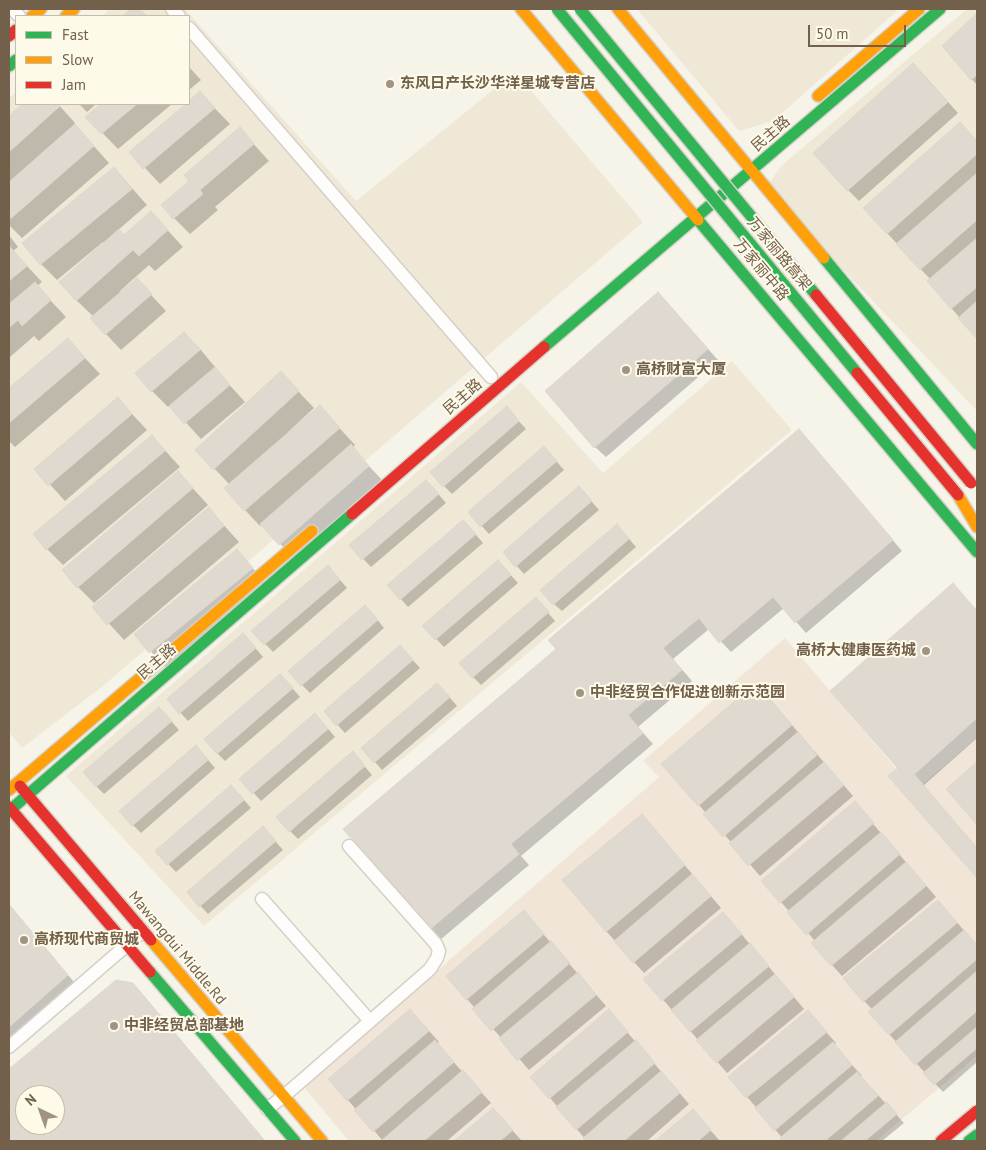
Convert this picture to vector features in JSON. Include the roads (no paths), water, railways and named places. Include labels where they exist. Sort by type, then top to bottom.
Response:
[{"type":"main road","name":"万家丽中路","points":[[522,9],[685,210],[696,217],[977,552]]},
{"type":"main road","name":"万家丽路高架","points":[[557,9],[977,518]]},
{"type":"main road","name":"万家丽路高架","points":[[580,9],[975,488]]},
{"type":"main road","points":[[618,9],[740,163],[752,170],[977,444]]},
{"type":"main road","points":[[810,104],[919,9]]},
{"type":"main road","name":"民主路","points":[[9,809],[494,390],[940,9]]},
{"type":"main road","points":[[685,210],[740,163]]},
{"type":"main road","points":[[958,495],[977,527]]},
{"type":"main road","name":"民主路","points":[[13,787],[318,525]]},
{"type":"main road","name":"Mawangdui Middle.Rd","points":[[9,774],[13,787],[27,795],[322,1141]]},
{"type":"main road","points":[[9,809],[294,1141]]},
{"type":"main road","points":[[941,1141],[977,1111]]},
{"type":"main road","points":[[970,1141],[977,1135]]},
{"type":"street","points":[[190,29],[491,377]]},
{"type":"street","points":[[267,1109],[430,969],[439,952],[436,944],[349,846]]},
{"type":"street","points":[[262,899],[370,1021]]},
{"type":"street","points":[[9,1047],[143,931]]},
{"type":"place","name":"东风日产长沙华洋星城专营店","points":[[390,84]]},
{"type":"place","name":"高桥财富大厦","points":[[626,370]]},
{"type":"place","name":"高桥大健康医药城","points":[[926,651]]},
{"type":"place","name":"中非经贸合作促进创新示范园","points":[[580,693]]},
{"type":"place","name":"高桥现代商贸城","points":[[24,940]]},
{"type":"place","name":"中非经贸总部基地","points":[[114,1026]]}]
